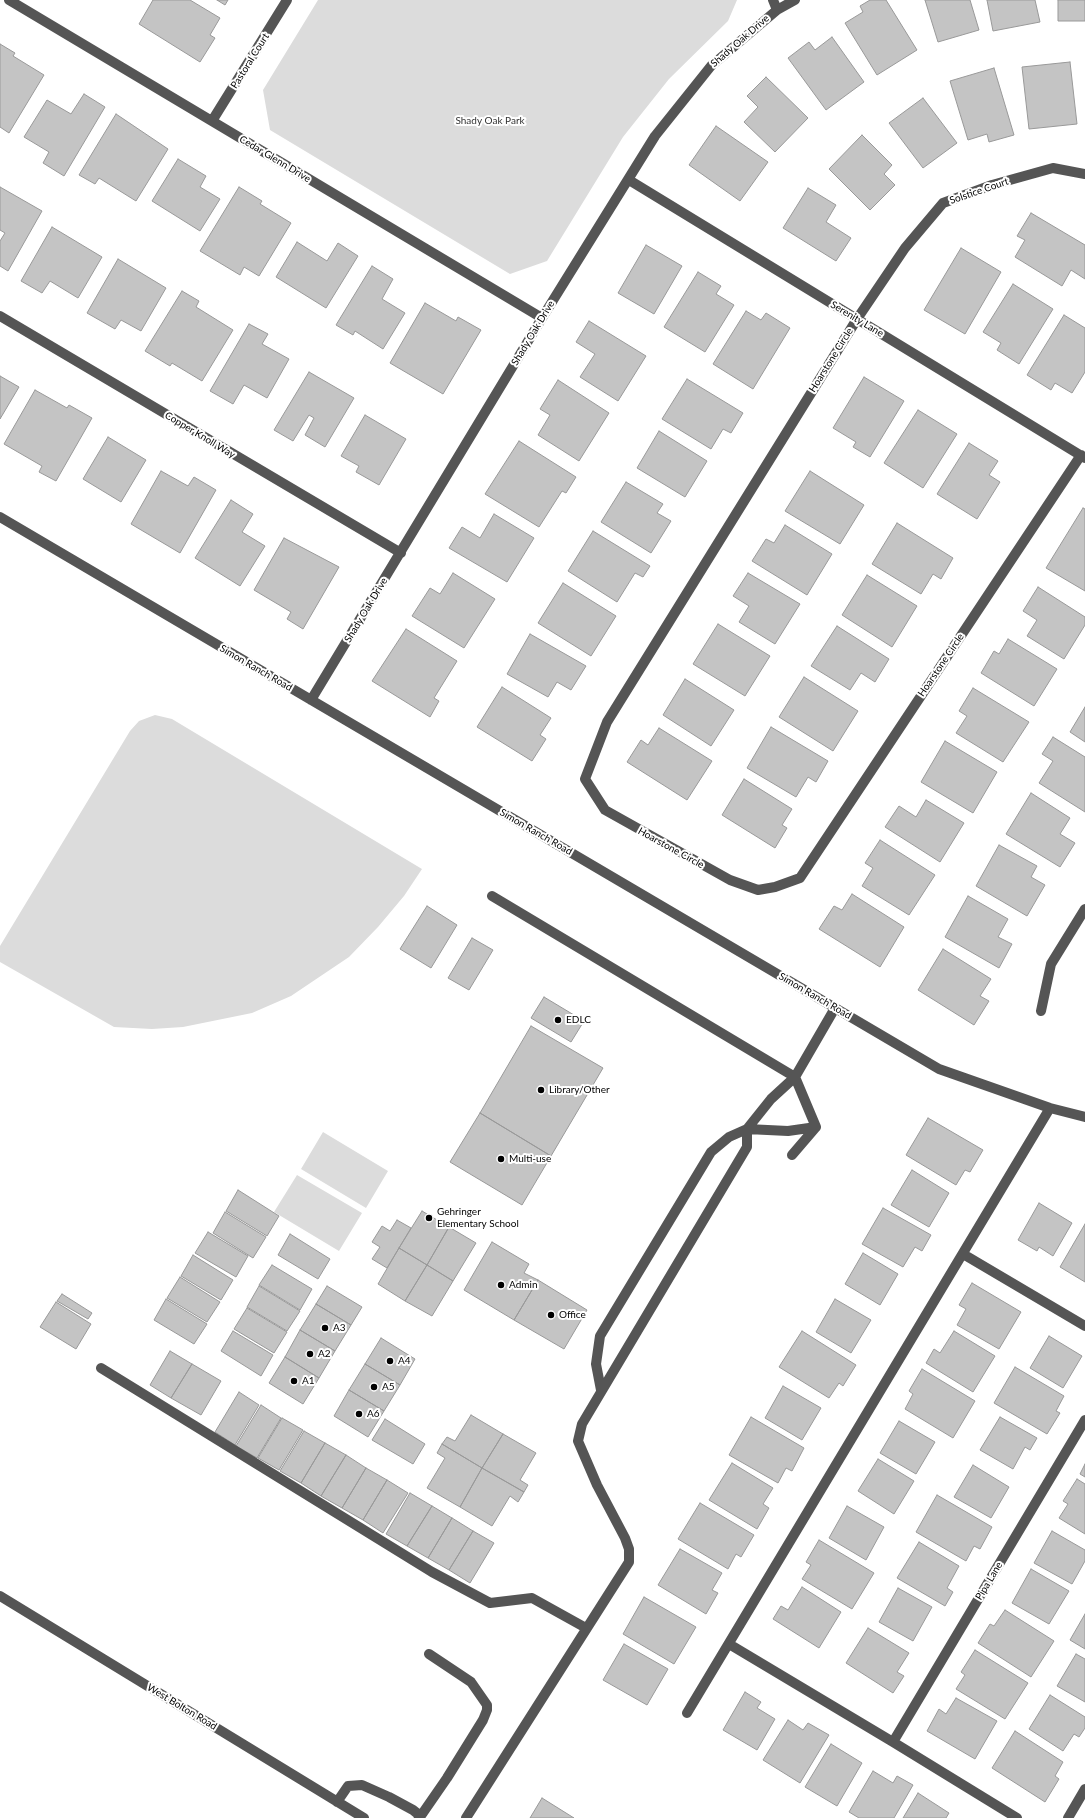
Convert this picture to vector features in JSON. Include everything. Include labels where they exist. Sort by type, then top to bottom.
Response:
[{"type":"street","name":"Cedar Glenn Drive","points":[[9,0],[542,318]]},
{"type":"street","name":"Pastoral Court","points":[[212,121],[287,0]]},
{"type":"street","points":[[773,0],[777,10]]},
{"type":"street","name":"Shady Oak Drive","points":[[311,700],[542,318],[655,136],[711,66],[777,10],[795,0]]},
{"type":"street","name":"Solstice Court","points":[[857,319],[905,248],[943,203],[992,185],[1052,168],[1085,174]]},
{"type":"street","name":"Serenity Lane","points":[[629,180],[1083,456]]},
{"type":"street","name":"Copper Knoll Way","points":[[0,316],[401,553]]},
{"type":"street","name":"Hoarstone Circle","points":[[857,319],[607,722],[586,779],[605,810],[724,877],[758,890],[775,887],[800,878],[1083,456]]},
{"type":"street","name":"Simon Ranch Road","points":[[0,517],[939,1068],[1050,1108],[1085,1117]]},
{"type":"street","points":[[492,896],[795,1077],[816,1128]]},
{"type":"street","points":[[1041,1011],[1051,964],[1085,909]]},
{"type":"street","points":[[466,1818],[629,1562],[629,1549],[625,1538],[596,1485],[578,1441],[582,1424],[747,1147],[747,1129],[771,1099],[795,1077],[835,1008]]},
{"type":"street","points":[[687,1713],[1050,1108]]},
{"type":"street","points":[[601,1390],[596,1364],[600,1336],[711,1152],[729,1137],[747,1129],[788,1131],[816,1128]]},
{"type":"street","points":[[792,1155],[816,1128]]},
{"type":"street","points":[[962,1254],[1085,1326]]},
{"type":"street","points":[[101,1368],[426,1567],[490,1603],[532,1598],[586,1628]]},
{"type":"street","name":"Pipa Lane","points":[[893,1742],[1085,1420]]},
{"type":"street","name":"West Bolton Road","points":[[0,1596],[364,1818]]},
{"type":"street","points":[[728,1644],[1017,1818]]},
{"type":"street","points":[[337,1802],[348,1786],[362,1785],[407,1806],[418,1814],[420,1818],[448,1778],[484,1720],[487,1705],[471,1682],[429,1654]]},
{"type":"street","points":[[1068,1818],[1085,1789]]},
{"type":"green space","name":"Shady Oak Park","points":[[318,0],[737,0],[728,21],[669,79],[623,137],[547,261],[510,274],[270,130],[263,90]]},
{"type":"green space","points":[[155,715],[172,719],[422,869],[404,896],[378,927],[349,957],[291,996],[252,1013],[183,1027],[152,1029],[114,1027],[0,962],[0,946],[130,731],[139,721]]},
{"type":"green space","points":[[323,1132],[388,1171],[366,1208],[301,1169]]},
{"type":"green space","points":[[297,1175],[362,1213],[339,1251],[274,1212]]},
{"type":"building","points":[[153,0],[190,0],[220,18],[210,35],[215,38],[200,62],[139,24]]},
{"type":"building","points":[[217,0],[228,0],[225,5]]},
{"type":"building","points":[[870,0],[886,0],[917,50],[877,75],[845,23],[863,12],[860,6]]},
{"type":"building","points":[[925,0],[970,0],[979,30],[938,42]]},
{"type":"building","points":[[987,0],[1035,0],[1040,22],[993,31]]},
{"type":"building","points":[[1058,0],[1085,0],[1085,21],[1058,21]]},
{"type":"building","points":[[832,37],[864,82],[826,110],[788,58],[809,42],[815,50]]},
{"type":"building","points":[[0,44],[15,53],[13,56],[44,75],[9,133],[0,127]]},
{"type":"building","points":[[1070,62],[1077,124],[1029,129],[1022,67]]},
{"type":"building","points":[[994,68],[1014,135],[989,142],[987,134],[968,140],[950,81]]},
{"type":"building","points":[[766,77],[808,118],[775,152],[744,122],[758,107],[747,96]]},
{"type":"building","points":[[84,94],[105,107],[64,176],[43,163],[49,152],[24,137],[47,100],[71,114]]},
{"type":"building","points":[[923,98],[957,143],[923,168],[889,123]]},
{"type":"building","points":[[116,114],[168,149],[136,201],[99,178],[95,184],[79,175]]},
{"type":"building","points":[[716,126],[768,162],[740,201],[689,165]]},
{"type":"building","points":[[862,135],[892,165],[884,174],[895,185],[870,210],[829,169]]},
{"type":"building","points":[[178,159],[206,176],[200,187],[220,199],[200,231],[152,201]]},
{"type":"building","points":[[0,187],[42,211],[8,271],[0,266],[0,241],[5,233],[0,230]]},
{"type":"building","points":[[239,187],[262,201],[260,204],[291,223],[259,276],[244,267],[240,275],[200,251]]},
{"type":"building","points":[[808,188],[836,205],[826,222],[851,238],[836,261],[783,228]]},
{"type":"building","points":[[1031,213],[1085,245],[1085,279],[1071,270],[1062,286],[1015,257],[1025,240],[1017,236]]},
{"type":"building","points":[[52,227],[102,257],[78,298],[50,281],[42,293],[21,281]]},
{"type":"building","points":[[297,242],[327,261],[338,243],[358,256],[326,308],[276,277]]},
{"type":"building","points":[[646,245],[682,266],[654,314],[618,293]]},
{"type":"building","points":[[961,248],[1001,272],[965,334],[924,310]]},
{"type":"building","points":[[118,259],[166,288],[141,331],[121,320],[115,329],[87,313]]},
{"type":"building","points":[[372,266],[393,279],[382,299],[405,313],[383,349],[355,331],[353,335],[336,325]]},
{"type":"building","points":[[698,272],[721,286],[716,294],[734,305],[705,352],[664,327]]},
{"type":"building","points":[[1013,284],[1053,309],[1019,364],[997,350],[1001,343],[983,332]]},
{"type":"building","points":[[182,291],[199,301],[196,307],[233,330],[202,381],[172,363],[170,366],[145,351]]},
{"type":"building","points":[[425,303],[456,321],[458,317],[481,330],[443,394],[390,363]]},
{"type":"building","points":[[746,311],[761,320],[766,313],[790,328],[753,389],[713,364]]},
{"type":"building","points":[[1064,315],[1085,328],[1085,372],[1072,393],[1055,383],[1051,390],[1027,375]]},
{"type":"building","points":[[589,321],[646,356],[618,401],[580,377],[595,354],[576,342]]},
{"type":"building","points":[[249,324],[268,334],[262,344],[289,359],[267,398],[244,385],[233,404],[210,391]]},
{"type":"building","points":[[309,372],[354,398],[325,447],[305,435],[314,418],[309,415],[293,441],[274,430]]},
{"type":"building","points":[[0,376],[19,387],[0,419]]},
{"type":"building","points":[[864,377],[904,401],[870,457],[853,447],[856,442],[833,428]]},
{"type":"building","points":[[687,379],[743,413],[731,433],[723,429],[711,449],[662,419]]},
{"type":"building","points":[[558,380],[609,413],[579,461],[538,435],[550,415],[540,409]]},
{"type":"building","points":[[35,390],[67,408],[69,405],[92,418],[56,481],[39,472],[42,466],[4,444]]},
{"type":"building","points":[[918,410],[957,434],[923,488],[884,463]]},
{"type":"building","points":[[365,415],[406,439],[379,485],[356,472],[359,466],[341,456]]},
{"type":"building","points":[[659,431],[707,461],[685,497],[637,468]]},
{"type":"building","points":[[108,437],[146,460],[121,502],[83,479]]},
{"type":"building","points":[[519,441],[576,477],[566,493],[562,491],[539,527],[485,494]]},
{"type":"building","points":[[969,443],[998,461],[989,475],[1000,482],[977,519],[937,494]]},
{"type":"building","points":[[161,471],[188,486],[194,477],[216,490],[180,553],[131,524]]},
{"type":"building","points":[[810,471],[864,505],[840,544],[785,511]]},
{"type":"building","points":[[626,482],[663,504],[657,513],[671,521],[651,553],[601,522]]},
{"type":"building","points":[[231,500],[253,514],[242,532],[265,546],[240,586],[195,558]]},
{"type":"building","points":[[1083,508],[1085,509],[1085,591],[1046,568]]},
{"type":"building","points":[[494,514],[534,538],[507,582],[449,548],[462,527],[480,538]]},
{"type":"building","points":[[897,523],[953,558],[941,579],[933,574],[921,594],[872,564]]},
{"type":"building","points":[[785,525],[832,554],[807,595],[752,561],[766,539],[774,543]]},
{"type":"building","points":[[593,531],[650,566],[643,577],[635,573],[617,602],[568,571]]},
{"type":"building","points":[[284,538],[339,567],[303,629],[287,619],[291,612],[254,590]]},
{"type":"building","points":[[453,573],[495,599],[464,648],[412,616],[430,588],[440,594]]},
{"type":"building","points":[[748,573],[800,604],[775,644],[739,622],[749,606],[733,596]]},
{"type":"building","points":[[867,575],[917,606],[892,647],[842,615]]},
{"type":"building","points":[[563,583],[616,616],[591,656],[538,623]]},
{"type":"building","points":[[1038,587],[1085,617],[1085,625],[1064,659],[1027,636],[1037,620],[1023,611]]},
{"type":"building","points":[[718,624],[770,656],[745,696],[693,664]]},
{"type":"building","points":[[837,626],[889,659],[875,682],[861,673],[850,690],[811,666]]},
{"type":"building","points":[[406,629],[457,661],[434,698],[439,701],[430,717],[372,681]]},
{"type":"building","points":[[530,634],[586,666],[571,690],[557,682],[548,697],[507,674]]},
{"type":"building","points":[[1008,639],[1057,669],[1034,706],[981,673],[994,651],[999,654]]},
{"type":"building","points":[[804,677],[858,711],[833,751],[779,717]]},
{"type":"building","points":[[685,679],[734,710],[711,746],[663,715]]},
{"type":"building","points":[[502,687],[551,718],[540,735],[546,739],[532,761],[477,727]]},
{"type":"building","points":[[973,688],[1029,722],[1003,762],[956,733],[967,716],[959,711]]},
{"type":"building","points":[[1085,707],[1085,742],[1070,732]]},
{"type":"building","points":[[771,727],[828,761],[816,782],[808,777],[796,797],[747,768]]},
{"type":"building","points":[[659,728],[712,761],[687,800],[627,762],[641,740],[648,745]]},
{"type":"building","points":[[1053,737],[1085,757],[1085,812],[1039,783],[1053,761],[1042,754]]},
{"type":"building","points":[[945,741],[997,772],[973,813],[921,782]]},
{"type":"building","points":[[744,779],[792,809],[782,825],[787,828],[775,848],[722,815]]},
{"type":"building","points":[[1031,793],[1070,818],[1060,834],[1075,843],[1060,867],[1006,834]]},
{"type":"building","points":[[926,800],[964,823],[940,862],[885,827],[899,806],[916,817]]},
{"type":"building","points":[[880,840],[935,875],[909,915],[862,886],[873,868],[865,863]]},
{"type":"building","points":[[999,845],[1037,866],[1031,877],[1045,885],[1027,916],[976,886]]},
{"type":"building","points":[[852,894],[904,927],[880,967],[819,929],[834,906],[842,910]]},
{"type":"building","points":[[968,896],[1008,919],[998,937],[1012,944],[999,968],[945,937]]},
{"type":"building","points":[[427,906],[457,925],[431,968],[400,949]]},
{"type":"building","points":[[472,938],[493,950],[469,990],[448,978]]},
{"type":"building","points":[[943,949],[991,979],[980,996],[989,1001],[974,1025],[918,990]]},
{"type":"building","name":"EDLC","points":[[544,997],[584,1021],[571,1042],[531,1018]]},
{"type":"building","name":"Library/Other","points":[[531,1026],[603,1068],[551,1156],[480,1113]]},
{"type":"building","name":"Multi-use","points":[[480,1113],[551,1156],[522,1205],[450,1162]]},
{"type":"building","points":[[928,1118],[983,1150],[970,1172],[965,1170],[956,1185],[906,1155]]},
{"type":"building","points":[[912,1170],[949,1193],[929,1227],[891,1205]]},
{"type":"building","points":[[238,1190],[279,1216],[267,1236],[226,1211]]},
{"type":"building","points":[[1039,1203],[1072,1223],[1053,1256],[1039,1247],[1037,1251],[1018,1240]]},
{"type":"building","points":[[883,1208],[931,1235],[922,1251],[915,1247],[903,1267],[862,1244]]},
{"type":"building","points":[[422,1211],[449,1227],[427,1265],[399,1248]]},
{"type":"building","points":[[225,1212],[266,1237],[253,1258],[213,1233]]},
{"type":"building","points":[[397,1220],[411,1228],[387,1268],[372,1259],[380,1247],[372,1242],[382,1226],[390,1231]]},
{"type":"building","points":[[1085,1224],[1085,1282],[1060,1267]]},
{"type":"building","points":[[449,1227],[476,1243],[453,1281],[427,1265]]},
{"type":"building","points":[[208,1232],[248,1256],[236,1277],[195,1253]]},
{"type":"building","points":[[290,1234],[330,1259],[318,1279],[278,1255]]},
{"type":"building","name":"Admin","points":[[492,1242],[529,1264],[524,1273],[538,1280],[514,1320],[464,1290]]},
{"type":"building","points":[[399,1248],[427,1265],[405,1301],[378,1284]]},
{"type":"building","points":[[863,1253],[898,1274],[880,1305],[845,1284]]},
{"type":"building","points":[[193,1255],[233,1280],[221,1300],[181,1276]]},
{"type":"building","points":[[272,1265],[312,1289],[300,1310],[259,1285]]},
{"type":"building","points":[[427,1265],[453,1281],[432,1316],[405,1301]]},
{"type":"building","points":[[180,1277],[220,1302],[207,1322],[167,1298]]},
{"type":"building","name":"Office","points":[[538,1280],[587,1310],[564,1349],[514,1320]]},
{"type":"building","points":[[972,1283],[1021,1312],[999,1349],[957,1325],[966,1309],[959,1305]]},
{"type":"building","points":[[259,1286],[300,1311],[287,1331],[247,1307]]},
{"type":"building","points":[[327,1286],[362,1307],[351,1325],[316,1304]]},
{"type":"building","points":[[62,1294],[92,1313],[88,1319],[57,1301]]},
{"type":"building","points":[[166,1299],[207,1324],[194,1344],[154,1320]]},
{"type":"building","points":[[835,1299],[871,1320],[851,1353],[816,1332]]},
{"type":"building","points":[[56,1302],[91,1324],[76,1349],[40,1327]]},
{"type":"building","name":"A3","points":[[316,1304],[351,1325],[335,1351],[300,1330]]},
{"type":"building","points":[[247,1308],[287,1332],[274,1353],[234,1329]]},
{"type":"building","name":"A2","points":[[300,1330],[335,1351],[319,1378],[285,1357]]},
{"type":"building","points":[[233,1331],[273,1355],[261,1376],[221,1351]]},
{"type":"building","points":[[802,1331],[856,1365],[843,1386],[839,1383],[829,1398],[779,1367]]},
{"type":"building","points":[[954,1331],[995,1356],[973,1392],[926,1363],[934,1349],[940,1353]]},
{"type":"building","points":[[1049,1336],[1082,1356],[1063,1388],[1030,1368]]},
{"type":"building","name":"A4","points":[[381,1338],[415,1359],[400,1385],[365,1364]]},
{"type":"building","points":[[170,1351],[192,1364],[171,1398],[150,1385]]},
{"type":"building","name":"A1","points":[[285,1357],[319,1378],[303,1404],[269,1383]]},
{"type":"building","points":[[192,1364],[221,1381],[201,1415],[171,1398]]},
{"type":"building","name":"A5","points":[[365,1364],[400,1385],[384,1411],[349,1390]]},
{"type":"building","points":[[1015,1367],[1064,1396],[1056,1411],[1060,1413],[1047,1434],[994,1403]]},
{"type":"building","points":[[922,1369],[975,1401],[953,1438],[905,1409],[913,1394],[909,1391]]},
{"type":"building","points":[[783,1386],[821,1408],[802,1440],[765,1418]]},
{"type":"building","name":"A6","points":[[349,1390],[384,1411],[368,1437],[334,1416]]},
{"type":"building","points":[[239,1392],[259,1405],[235,1445],[215,1432]]},
{"type":"building","points":[[261,1405],[281,1418],[257,1458],[236,1446]]},
{"type":"building","points":[[471,1415],[503,1434],[482,1468],[442,1444],[447,1437],[455,1441]]},
{"type":"building","points":[[751,1417],[804,1448],[792,1471],[786,1468],[778,1483],[729,1455]]},
{"type":"building","points":[[1000,1417],[1037,1438],[1030,1450],[1025,1447],[1013,1469],[980,1450]]},
{"type":"building","points":[[282,1418],[303,1430],[279,1470],[258,1458]]},
{"type":"building","points":[[385,1419],[425,1444],[413,1464],[372,1440]]},
{"type":"building","points":[[899,1421],[935,1442],[916,1474],[880,1453]]},
{"type":"building","points":[[304,1431],[325,1443],[301,1483],[280,1471]]},
{"type":"building","points":[[503,1434],[536,1453],[520,1480],[528,1485],[524,1492],[482,1468]]},
{"type":"building","points":[[325,1443],[346,1455],[321,1496],[301,1483]]},
{"type":"building","points":[[442,1444],[482,1468],[460,1507],[427,1488],[445,1458],[437,1453]]},
{"type":"building","points":[[346,1455],[366,1468],[342,1508],[321,1496]]},
{"type":"building","points":[[878,1459],[914,1481],[894,1514],[858,1491]]},
{"type":"building","points":[[732,1463],[773,1488],[763,1504],[769,1508],[757,1529],[709,1500]]},
{"type":"building","points":[[1085,1464],[1085,1477],[1080,1474]]},
{"type":"building","points":[[973,1465],[1009,1487],[991,1518],[954,1497]]},
{"type":"building","points":[[366,1468],[387,1480],[363,1520],[342,1508]]},
{"type":"building","points":[[482,1468],[524,1492],[518,1502],[510,1496],[492,1526],[460,1507]]},
{"type":"building","points":[[1077,1479],[1085,1484],[1085,1534],[1059,1518],[1068,1504],[1063,1501]]},
{"type":"building","points":[[387,1480],[408,1493],[383,1533],[363,1520]]},
{"type":"building","points":[[410,1493],[432,1506],[407,1546],[386,1534]]},
{"type":"building","points":[[937,1495],[992,1527],[980,1549],[974,1546],[966,1561],[916,1532]]},
{"type":"building","points":[[700,1503],[754,1535],[741,1557],[736,1554],[728,1569],[678,1539]]},
{"type":"building","points":[[432,1506],[452,1518],[428,1558],[407,1546]]},
{"type":"building","points":[[847,1506],[884,1527],[866,1560],[829,1538]]},
{"type":"building","points":[[452,1518],[473,1531],[449,1570],[428,1558]]},
{"type":"building","points":[[473,1531],[494,1543],[470,1583],[449,1570]]},
{"type":"building","points":[[1052,1531],[1085,1550],[1085,1561],[1072,1584],[1034,1563]]},
{"type":"building","points":[[819,1540],[874,1573],[852,1609],[802,1579],[811,1565],[806,1562]]},
{"type":"building","points":[[919,1542],[959,1566],[947,1588],[953,1592],[945,1606],[897,1578]]},
{"type":"building","points":[[680,1549],[722,1573],[712,1590],[718,1593],[706,1614],[658,1585]]},
{"type":"building","points":[[1031,1569],[1069,1591],[1049,1624],[1012,1603]]},
{"type":"building","points":[[802,1587],[841,1612],[819,1648],[773,1619],[781,1606],[788,1610]]},
{"type":"building","points":[[898,1588],[932,1607],[913,1641],[879,1622]]},
{"type":"building","points":[[644,1597],[696,1627],[674,1664],[623,1634]]},
{"type":"building","points":[[1005,1610],[1054,1641],[1031,1677],[978,1643],[990,1624],[994,1626]]},
{"type":"building","points":[[1085,1614],[1085,1649],[1070,1640]]},
{"type":"building","points":[[868,1628],[909,1653],[897,1672],[904,1676],[893,1693],[846,1663]]},
{"type":"building","points":[[624,1644],[668,1669],[647,1705],[603,1680]]},
{"type":"building","points":[[975,1650],[1028,1683],[1005,1719],[956,1689],[965,1675],[961,1672]]},
{"type":"building","points":[[1076,1654],[1085,1659],[1085,1702],[1057,1686]]},
{"type":"building","points":[[745,1692],[761,1702],[757,1708],[775,1719],[757,1750],[723,1730]]},
{"type":"building","points":[[1050,1695],[1085,1717],[1085,1728],[1079,1737],[1074,1734],[1063,1751],[1029,1729]]},
{"type":"building","points":[[956,1698],[997,1721],[975,1759],[927,1731],[939,1709],[946,1714]]},
{"type":"building","points":[[788,1720],[803,1730],[808,1723],[829,1735],[800,1783],[763,1760]]},
{"type":"building","points":[[1015,1731],[1063,1762],[1055,1776],[1059,1779],[1045,1802],[992,1768]]},
{"type":"building","points":[[831,1744],[862,1763],[837,1806],[805,1787]]},
{"type":"building","points":[[873,1771],[893,1783],[897,1776],[913,1785],[894,1818],[859,1818],[849,1812]]},
{"type":"building","points":[[918,1793],[949,1813],[946,1818],[903,1818]]},
{"type":"building","points":[[542,1798],[574,1818],[530,1818]]},
{"type":"place","name":"EDLC","points":[[558,1020]]},
{"type":"place","name":"Library/Other","points":[[541,1090]]},
{"type":"place","name":"Multi-use","points":[[501,1159]]},
{"type":"place","name":"Gehringer Elementary School","points":[[429,1218]]},
{"type":"place","name":"Admin","points":[[501,1285]]},
{"type":"place","name":"Office","points":[[551,1315]]},
{"type":"place","name":"A3","points":[[325,1328]]},
{"type":"place","name":"A2","points":[[310,1354]]},
{"type":"place","name":"A4","points":[[390,1361]]},
{"type":"place","name":"A1","points":[[294,1381]]},
{"type":"place","name":"A5","points":[[374,1387]]},
{"type":"place","name":"A6","points":[[359,1414]]}]
